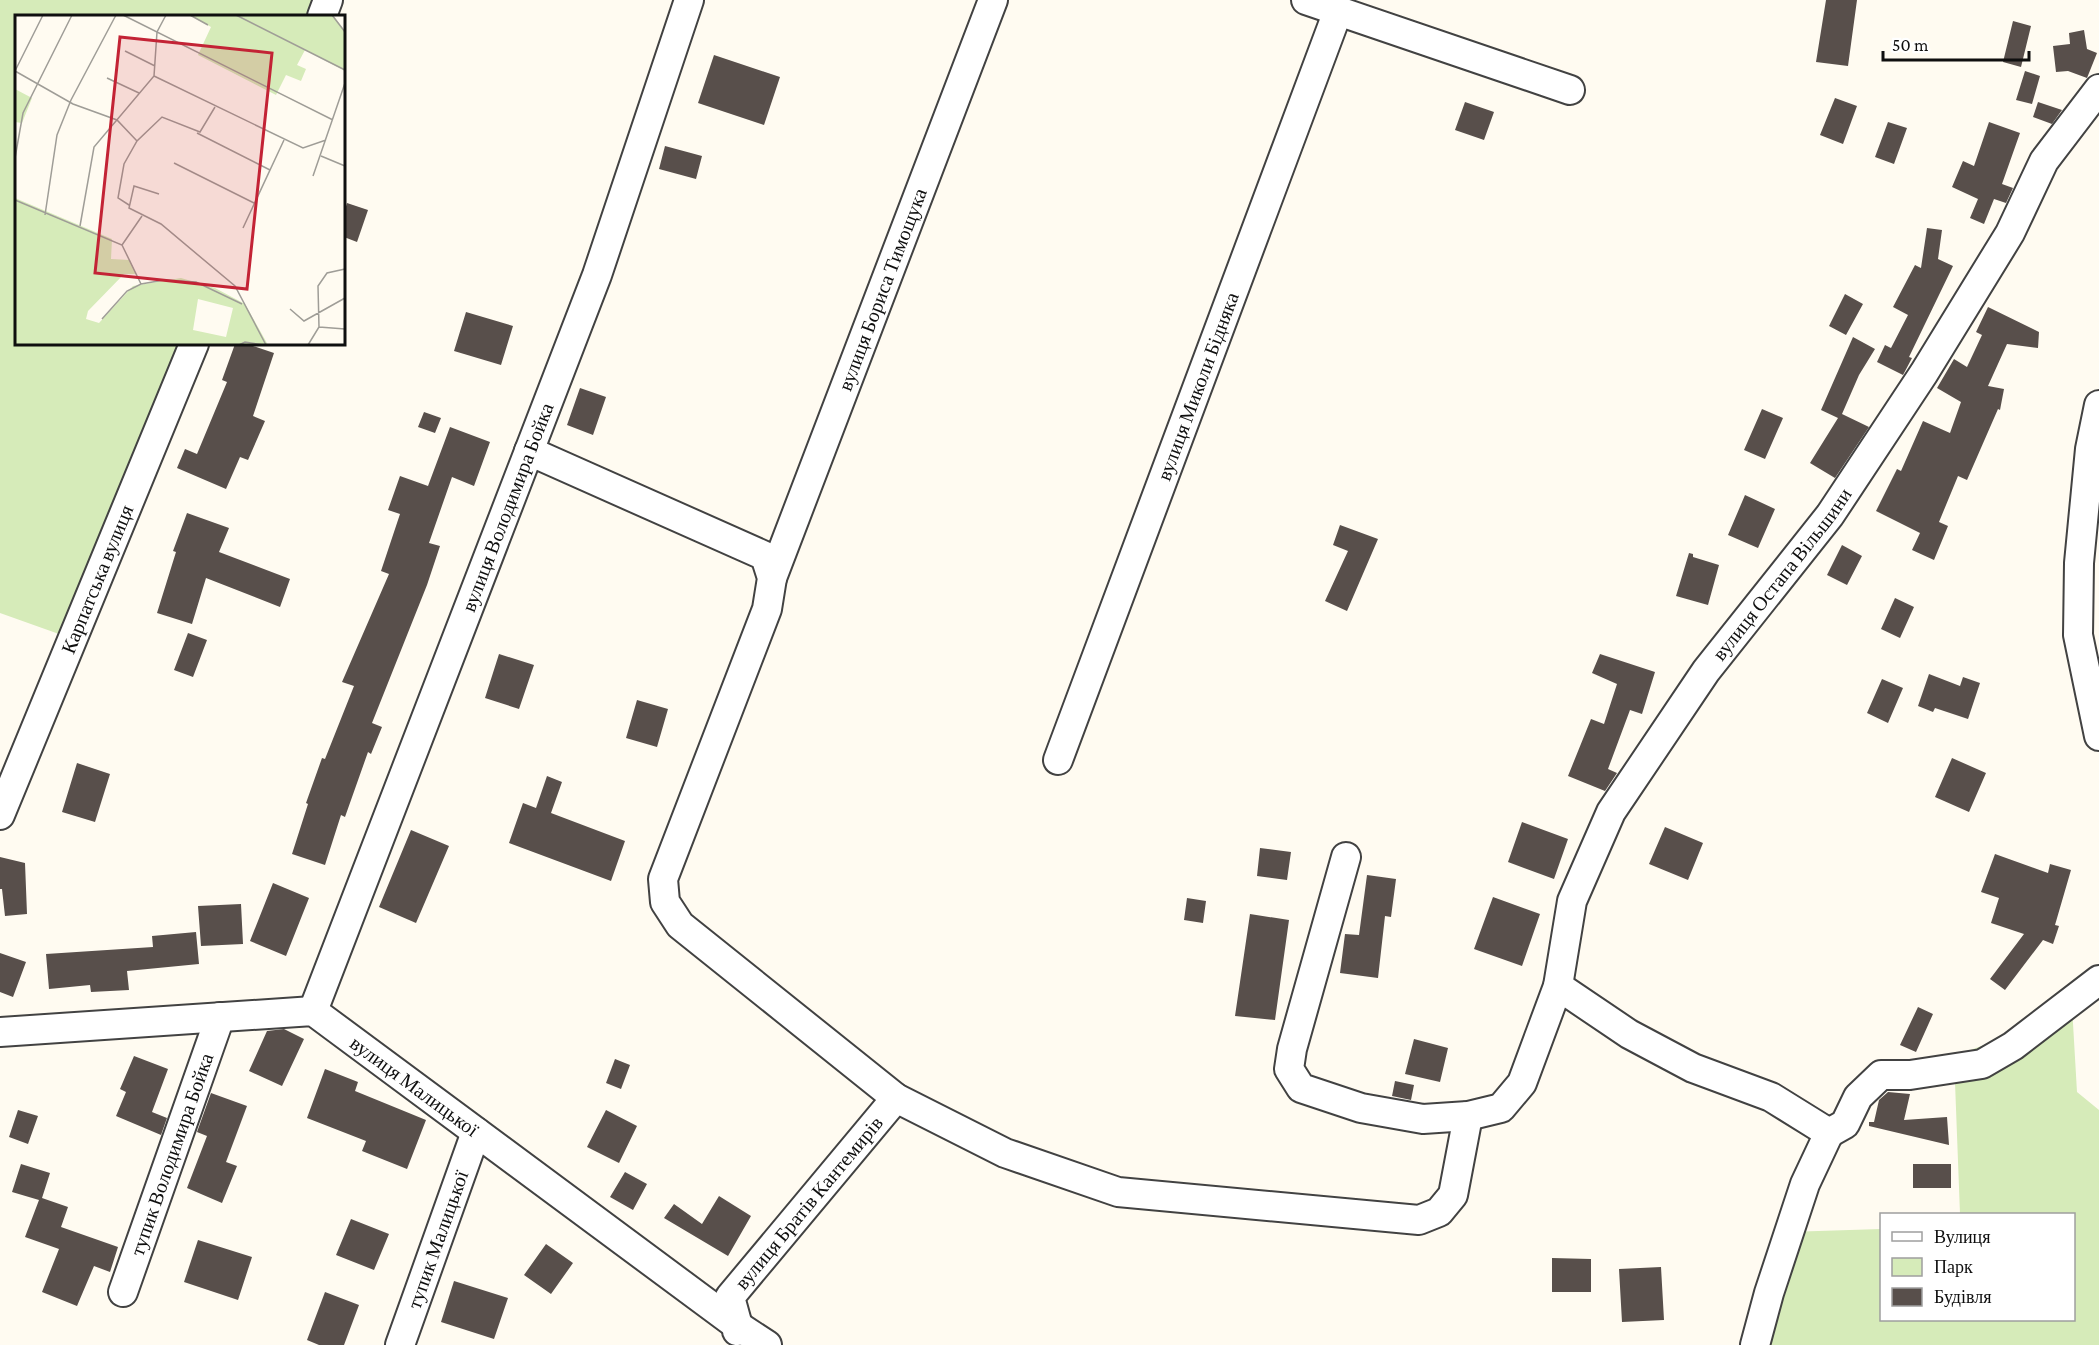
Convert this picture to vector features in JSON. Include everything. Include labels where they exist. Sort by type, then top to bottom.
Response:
[{"type":"street","points":[[322,15],[328,0]]},
{"type":"street","name":"вулиця Володимира Бойка","points":[[313,1011],[597,275],[689,0]]},
{"type":"street","name":"вулиця Бориса Тимощука","points":[[993,0],[772,578],[767,609],[663,879],[665,902],[680,925],[896,1098],[1005,1153],[1118,1192],[1419,1220],[1438,1212],[1453,1196],[1468,1116]]},
{"type":"street","points":[[1306,0],[1570,90]]},
{"type":"street","name":"вулиця Миколи Бідняка","points":[[1058,760],[1338,11]]},
{"type":"street","name":"вулиця Остапа Вільшини","points":[[1346,857],[1292,1049],[1289,1069],[1301,1088],[1361,1108],[1423,1119],[1468,1116],[1501,1108],[1522,1083],[1558,986],[1572,901],[1611,812],[1706,671],[1830,515],[1924,373],[2010,233],[2044,160],[2099,89]]},
{"type":"street","name":"Карпатська вулиця","points":[[0,815],[194,345]]},
{"type":"street","points":[[2099,405],[2090,449],[2079,563],[2078,635],[2099,736]]},
{"type":"street","points":[[529,451],[765,556],[772,578]]},
{"type":"street","points":[[1755,1345],[1769,1293],[1805,1184],[1829,1133],[1845,1124],[1858,1097],[1881,1076],[1910,1075],[1982,1064],[2013,1046],[2099,980]]},
{"type":"street","points":[[1558,986],[1629,1034],[1693,1068],[1772,1097],[1829,1133]]},
{"type":"street","points":[[0,1032],[313,1011]]},
{"type":"street","name":"вулиця Малицької","points":[[313,1011],[476,1132],[736,1336],[767,1345]]},
{"type":"street","name":"тупик Володимира Бойка","points":[[123,1292],[220,1017]]},
{"type":"street","name":"вулиця Братів Кантемирів","points":[[736,1336],[730,1297],[896,1098]]},
{"type":"street","name":"тупик Малицької","points":[[400,1345],[476,1132]]},
{"type":"green space","points":[[0,0],[336,0],[329,15],[15,15],[15,345],[203,345],[87,644],[0,613]]},
{"type":"green space","points":[[2071,989],[2077,1092],[2099,1110],[2099,1345],[1756,1345],[1787,1232],[1880,1229],[1880,1321],[2075,1321],[2075,1213],[1960,1213],[1954,1056],[1995,1041]]},
{"type":"building","points":[[1826,0],[1857,0],[1848,66],[1816,62]]},
{"type":"building","points":[[2013,21],[2031,26],[2021,67],[2003,62]]},
{"type":"building","points":[[2084,30],[2087,49],[2097,53],[2087,78],[2068,71],[2056,72],[2053,46],[2070,44],[2069,33]]},
{"type":"building","points":[[714,55],[780,77],[764,125],[698,103]]},
{"type":"building","points":[[2025,71],[2040,76],[2032,104],[2016,100]]},
{"type":"building","points":[[1835,98],[1857,106],[1843,144],[1820,135]]},
{"type":"building","points":[[1465,102],[1494,112],[1484,140],[1455,130]]},
{"type":"building","points":[[2038,102],[2062,110],[2052,124],[2033,117]]},
{"type":"building","points":[[1888,122],[1907,128],[1894,164],[1875,157]]},
{"type":"building","points":[[1989,122],[2020,133],[2002,184],[2013,188],[2006,203],[1994,199],[1984,224],[1970,218],[1978,199],[1952,187],[1963,161],[1974,166]]},
{"type":"building","points":[[665,146],[702,156],[696,179],[659,169]]},
{"type":"building","points":[[347,203],[368,210],[357,242],[345,237]]},
{"type":"building","points":[[1927,228],[1942,230],[1938,259],[1953,266],[1909,357],[1912,358],[1903,375],[1877,362],[1885,345],[1891,348],[1908,315],[1893,307],[1915,265],[1921,268]]},
{"type":"building","points":[[1845,294],[1863,304],[1846,335],[1829,326]]},
{"type":"building","points":[[1988,307],[2039,332],[2038,348],[2007,344],[1988,386],[2004,389],[2000,410],[1998,409],[1967,480],[1958,476],[1939,522],[1948,526],[1934,560],[1912,550],[1920,533],[1876,511],[1897,469],[1901,471],[1923,421],[1950,433],[1961,402],[1937,388],[1954,359],[1967,367],[1982,335],[1976,332]]},
{"type":"building","points":[[466,312],[513,326],[501,365],[454,351]]},
{"type":"building","points":[[1853,337],[1875,349],[1859,375],[1842,414],[1869,427],[1835,478],[1810,463],[1838,418],[1821,410]]},
{"type":"building","points":[[235,345],[250,345],[274,353],[253,416],[265,421],[248,460],[240,457],[226,489],[177,468],[185,449],[197,454],[227,382],[222,380]]},
{"type":"building","points":[[580,388],[606,397],[593,435],[567,425]]},
{"type":"building","points":[[1762,409],[1783,418],[1765,459],[1744,450]]},
{"type":"building","points":[[424,412],[441,418],[435,433],[418,427]]},
{"type":"building","points":[[450,427],[490,442],[474,486],[452,477],[429,543],[440,546],[427,585],[372,723],[382,727],[371,754],[368,752],[345,817],[341,815],[325,865],[292,854],[308,804],[306,803],[322,758],[325,759],[354,686],[342,682],[389,574],[381,571],[400,514],[388,510],[400,476],[428,486]]},
{"type":"building","points":[[1745,495],[1775,509],[1758,548],[1728,535]]},
{"type":"building","points":[[187,513],[229,528],[219,552],[290,579],[280,607],[206,578],[192,624],[157,613],[176,552],[173,551]]},
{"type":"building","points":[[1340,525],[1378,539],[1347,611],[1325,601],[1348,551],[1333,545]]},
{"type":"building","points":[[1842,545],[1862,556],[1847,585],[1827,575]]},
{"type":"building","points":[[1689,553],[1693,554],[1693,557],[1719,565],[1708,605],[1676,596]]},
{"type":"building","points":[[1895,598],[1914,607],[1900,638],[1881,629]]},
{"type":"building","points":[[188,633],[207,640],[193,677],[174,670]]},
{"type":"building","points":[[499,654],[534,665],[519,709],[485,698]]},
{"type":"building","points":[[1600,654],[1655,672],[1642,714],[1630,710],[1608,769],[1617,773],[1605,791],[1568,776],[1591,719],[1604,724],[1617,684],[1592,673]]},
{"type":"building","points":[[1929,674],[1960,686],[1963,677],[1980,683],[1968,719],[1935,708],[1933,712],[1918,706]]},
{"type":"building","points":[[1882,679],[1903,688],[1888,723],[1867,713]]},
{"type":"building","points":[[637,700],[668,709],[657,747],[626,738]]},
{"type":"building","points":[[1952,758],[1986,773],[1969,812],[1935,797]]},
{"type":"building","points":[[77,763],[110,774],[95,822],[62,812]]},
{"type":"building","points":[[547,776],[562,782],[551,813],[625,841],[611,881],[509,843],[523,803],[536,808]]},
{"type":"building","points":[[1522,822],[1568,839],[1554,879],[1508,862]]},
{"type":"building","points":[[1665,827],[1703,843],[1688,880],[1649,864]]},
{"type":"building","points":[[411,830],[449,846],[416,923],[379,907]]},
{"type":"building","points":[[1260,848],[1291,852],[1287,880],[1257,876]]},
{"type":"building","points":[[1995,854],[2048,873],[2050,864],[2071,870],[2055,925],[2059,926],[2053,944],[2043,940],[2005,990],[1990,979],[2024,934],[1991,923],[1999,898],[1981,892]]},
{"type":"building","points":[[0,857],[25,863],[27,914],[5,916],[2,889],[0,889]]},
{"type":"building","points":[[1367,875],[1396,879],[1391,917],[1385,916],[1378,978],[1340,973],[1345,934],[1359,935]]},
{"type":"building","points":[[273,883],[309,898],[286,956],[250,941]]},
{"type":"building","points":[[1493,897],[1540,914],[1522,966],[1474,949]]},
{"type":"building","points":[[1187,898],[1206,901],[1203,923],[1184,920]]},
{"type":"building","points":[[241,904],[243,944],[201,946],[198,906]]},
{"type":"building","points":[[1250,914],[1289,920],[1275,1020],[1235,1016]]},
{"type":"building","points":[[196,932],[199,964],[127,971],[129,990],[91,992],[90,985],[49,989],[46,954],[153,947],[152,936]]},
{"type":"building","points":[[0,953],[26,962],[13,997],[0,992]]},
{"type":"building","points":[[1918,1007],[1933,1014],[1916,1052],[1900,1045]]},
{"type":"building","points":[[284,1029],[304,1039],[282,1086],[249,1071],[267,1031]]},
{"type":"building","points":[[1414,1039],[1448,1048],[1440,1082],[1405,1074]]},
{"type":"building","points":[[134,1056],[168,1069],[152,1112],[167,1118],[161,1135],[116,1116],[126,1092],[120,1089]]},
{"type":"building","points":[[615,1059],[630,1065],[621,1089],[606,1083]]},
{"type":"building","points":[[325,1069],[358,1082],[355,1091],[426,1120],[407,1169],[362,1151],[366,1141],[307,1118]]},
{"type":"building","points":[[1395,1081],[1414,1085],[1411,1100],[1392,1096]]},
{"type":"building","points":[[1888,1092],[1910,1094],[1904,1120],[1947,1117],[1949,1145],[1869,1126],[1869,1122],[1874,1122],[1879,1100]]},
{"type":"building","points":[[211,1093],[247,1106],[226,1162],[237,1166],[222,1203],[187,1188],[207,1136],[197,1132]]},
{"type":"building","points":[[18,1110],[38,1116],[28,1144],[9,1137]]},
{"type":"building","points":[[606,1110],[637,1126],[619,1163],[587,1147]]},
{"type":"building","points":[[21,1164],[50,1173],[42,1198],[68,1207],[61,1227],[118,1247],[110,1272],[94,1266],[77,1306],[42,1292],[59,1249],[25,1237],[39,1200],[12,1192]]},
{"type":"building","points":[[1913,1164],[1951,1164],[1951,1188],[1913,1188]]},
{"type":"building","points":[[625,1172],[647,1184],[633,1210],[610,1197]]},
{"type":"building","points":[[719,1196],[751,1216],[728,1256],[664,1218],[674,1204],[702,1224]]},
{"type":"building","points":[[351,1219],[389,1234],[374,1270],[336,1255]]},
{"type":"building","points":[[198,1240],[252,1257],[238,1300],[184,1282]]},
{"type":"building","points":[[546,1244],[573,1263],[551,1294],[524,1275]]},
{"type":"building","points":[[1552,1258],[1591,1259],[1591,1292],[1552,1292]]},
{"type":"building","points":[[1661,1267],[1664,1320],[1622,1322],[1619,1269]]},
{"type":"building","points":[[454,1281],[508,1298],[494,1339],[441,1322]]},
{"type":"building","points":[[325,1292],[359,1305],[344,1345],[319,1345],[307,1340]]}]
